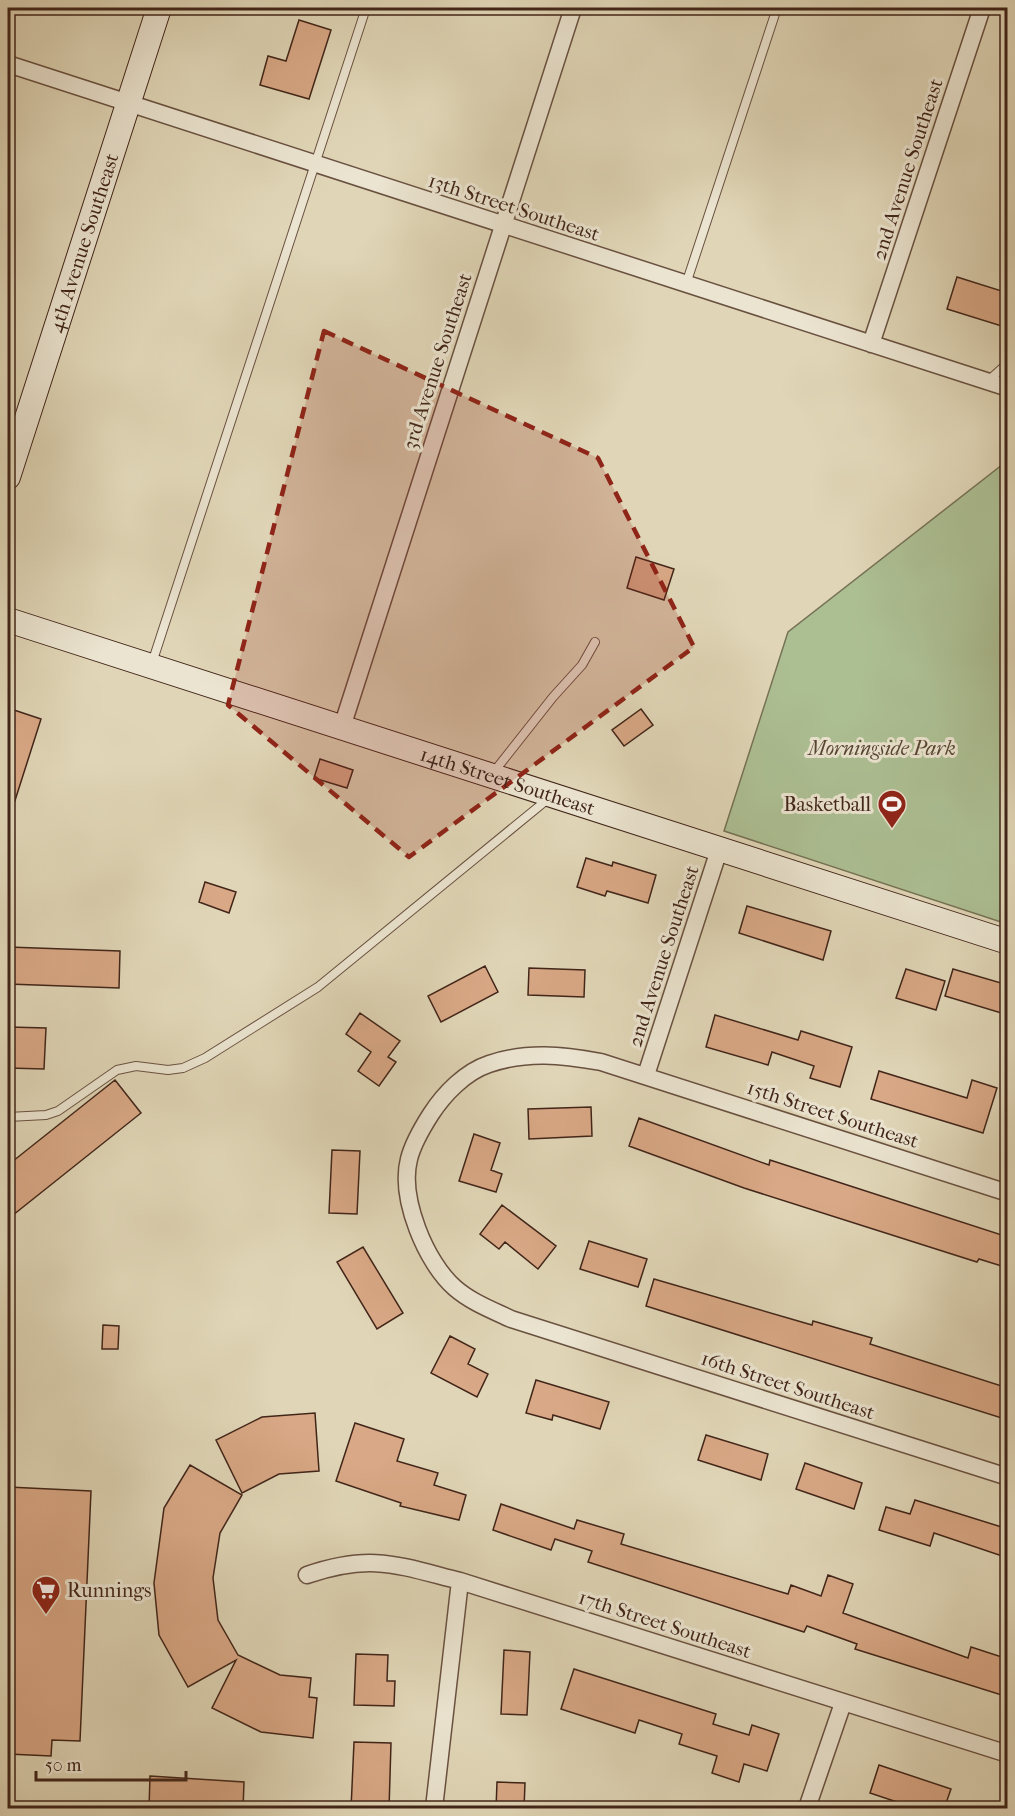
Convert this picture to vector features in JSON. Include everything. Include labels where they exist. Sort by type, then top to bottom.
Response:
[{"type":"street","name":"4th Avenue Southeast","points":[[8,477],[159,8]]},
{"type":"street","name":"3rd Avenue Southeast","points":[[342,727],[573,8]]},
{"type":"street","name":"2nd Avenue Southeast","points":[[871,344],[982,8]]},
{"type":"street","name":"13th Street Southeast","points":[[8,64],[502,226],[1008,388]]},
{"type":"street","name":"14th Street Southeast","points":[[8,620],[1008,942]]},
{"type":"street","name":"2nd Avenue Southeast","points":[[646,1076],[719,850]]},
{"type":"street","name":"15th Street Southeast","points":[[420,1130],[440,1101],[461,1080],[486,1065],[540,1054],[567,1055],[601,1062],[646,1076],[1008,1193]]},
{"type":"street","name":"16th Street Southeast","points":[[420,1130],[408,1160],[408,1192],[423,1244],[437,1267],[454,1288],[479,1305],[556,1333],[1008,1477]]},
{"type":"street","name":"17th Street Southeast","points":[[307,1575],[334,1566],[365,1561],[386,1562],[460,1581],[1008,1754]]},
{"type":"street","points":[[434,1809],[460,1581]]},
{"type":"street","points":[[807,1809],[843,1703]]},
{"type":"lane","points":[[151,666],[366,8]]},
{"type":"lane","points":[[686,284],[777,8]]},
{"type":"lane","points":[[988,381],[1008,363]]},
{"type":"lane","points":[[490,776],[553,697],[582,665],[595,642]]},
{"type":"lane","points":[[8,1117],[46,1115],[58,1111],[117,1070],[136,1066],[168,1070],[183,1068],[205,1058],[318,987],[552,796]]},
{"type":"highlighted area","points":[[324,331],[598,458],[694,647],[409,857],[228,705]]},
{"type":"green space","name":"Morningside Park","points":[[1007,461],[1007,924],[724,831],[788,632]]},
{"type":"building","points":[[299,20],[331,30],[309,99],[260,85],[268,56],[286,61]]},
{"type":"building","points":[[957,277],[1008,293],[1008,328],[947,309]]},
{"type":"building","points":[[636,557],[674,569],[664,600],[627,588]]},
{"type":"building","points":[[8,708],[41,719],[11,813],[8,813]]},
{"type":"building","points":[[641,709],[653,725],[624,746],[612,730]]},
{"type":"building","points":[[320,759],[353,770],[347,788],[314,778]]},
{"type":"building","points":[[586,858],[612,866],[613,862],[656,875],[648,903],[607,891],[605,896],[577,887]]},
{"type":"building","points":[[205,882],[236,892],[229,913],[199,902]]},
{"type":"building","points":[[747,906],[831,931],[823,960],[739,933]]},
{"type":"building","points":[[8,947],[120,951],[119,988],[8,984]]},
{"type":"building","points":[[485,966],[498,992],[441,1022],[428,996]]},
{"type":"building","points":[[529,968],[585,970],[584,997],[528,995]]},
{"type":"building","points":[[906,969],[945,981],[936,1010],[896,998]]},
{"type":"building","points":[[953,969],[1008,985],[1008,1015],[945,996]]},
{"type":"building","points":[[360,1013],[400,1041],[388,1057],[396,1062],[379,1086],[358,1071],[371,1052],[346,1034]]},
{"type":"building","points":[[715,1015],[798,1040],[801,1031],[852,1047],[840,1087],[810,1078],[814,1066],[772,1052],[768,1065],[706,1047]]},
{"type":"building","points":[[8,1027],[46,1028],[44,1069],[8,1068]]},
{"type":"building","points":[[879,1071],[967,1098],[972,1080],[997,1088],[983,1133],[871,1099]]},
{"type":"building","points":[[115,1080],[141,1113],[8,1219],[8,1165]]},
{"type":"building","points":[[591,1107],[592,1136],[529,1139],[528,1109]]},
{"type":"building","points":[[639,1118],[769,1165],[770,1160],[1008,1237],[1008,1268],[979,1259],[977,1262],[744,1188],[629,1146]]},
{"type":"building","points":[[474,1134],[500,1143],[491,1170],[502,1174],[496,1192],[459,1181]]},
{"type":"building","points":[[332,1150],[360,1151],[357,1214],[329,1213]]},
{"type":"building","points":[[502,1205],[556,1246],[538,1269],[505,1242],[499,1249],[480,1234]]},
{"type":"building","points":[[589,1241],[647,1259],[638,1287],[580,1269]]},
{"type":"building","points":[[363,1247],[403,1313],[377,1329],[337,1262]]},
{"type":"building","points":[[654,1279],[812,1325],[813,1321],[872,1338],[870,1344],[1008,1388],[1008,1420],[646,1306]]},
{"type":"building","points":[[103,1325],[119,1326],[118,1349],[102,1349]]},
{"type":"building","points":[[450,1336],[475,1349],[468,1364],[488,1374],[477,1397],[431,1373]]},
{"type":"building","points":[[536,1380],[609,1402],[600,1429],[553,1415],[552,1420],[526,1413]]},
{"type":"building","points":[[315,1413],[319,1471],[279,1474],[242,1493],[216,1440],[262,1417]]},
{"type":"building","points":[[355,1423],[404,1439],[397,1461],[438,1473],[434,1485],[466,1495],[459,1520],[400,1506],[401,1503],[336,1481]]},
{"type":"building","points":[[706,1435],[768,1454],[761,1480],[698,1460]]},
{"type":"building","points":[[805,1463],[862,1483],[854,1509],[796,1489]]},
{"type":"building","points":[[190,1465],[242,1495],[220,1533],[213,1578],[218,1620],[238,1655],[280,1675],[311,1678],[309,1697],[317,1698],[313,1738],[261,1732],[212,1708],[236,1660],[188,1687],[159,1635],[154,1583],[164,1508]]},
{"type":"building","name":"Runnings","points":[[8,1487],[91,1491],[80,1741],[52,1740],[51,1756],[8,1754]]},
{"type":"building","points":[[915,1500],[1008,1529],[1008,1558],[934,1533],[930,1546],[879,1530],[886,1507],[910,1514]]},
{"type":"building","points":[[501,1504],[574,1529],[577,1520],[624,1534],[621,1544],[788,1594],[791,1585],[821,1596],[828,1575],[853,1584],[843,1613],[968,1658],[971,1647],[1008,1659],[1008,1697],[855,1649],[857,1644],[807,1626],[804,1632],[588,1562],[592,1551],[555,1539],[551,1550],[493,1530]]},
{"type":"building","points":[[504,1650],[530,1652],[527,1715],[501,1714]]},
{"type":"building","points":[[356,1654],[388,1655],[387,1681],[395,1681],[394,1706],[354,1705]]},
{"type":"building","points":[[574,1669],[716,1714],[713,1724],[749,1735],[752,1725],[779,1734],[767,1771],[744,1764],[739,1782],[712,1773],[717,1756],[679,1744],[682,1734],[639,1720],[635,1733],[561,1709]]},
{"type":"building","points":[[354,1742],[391,1743],[389,1809],[351,1809]]},
{"type":"building","points":[[879,1765],[951,1789],[944,1809],[918,1809],[870,1793]]},
{"type":"building","points":[[150,1776],[244,1782],[243,1809],[149,1809]]},
{"type":"building","points":[[497,1782],[525,1783],[524,1809],[496,1809]]},
{"type":"place","name":"Basketball","points":[[892,830]]},
{"type":"place","name":"Runnings","points":[[46,1616]]}]
